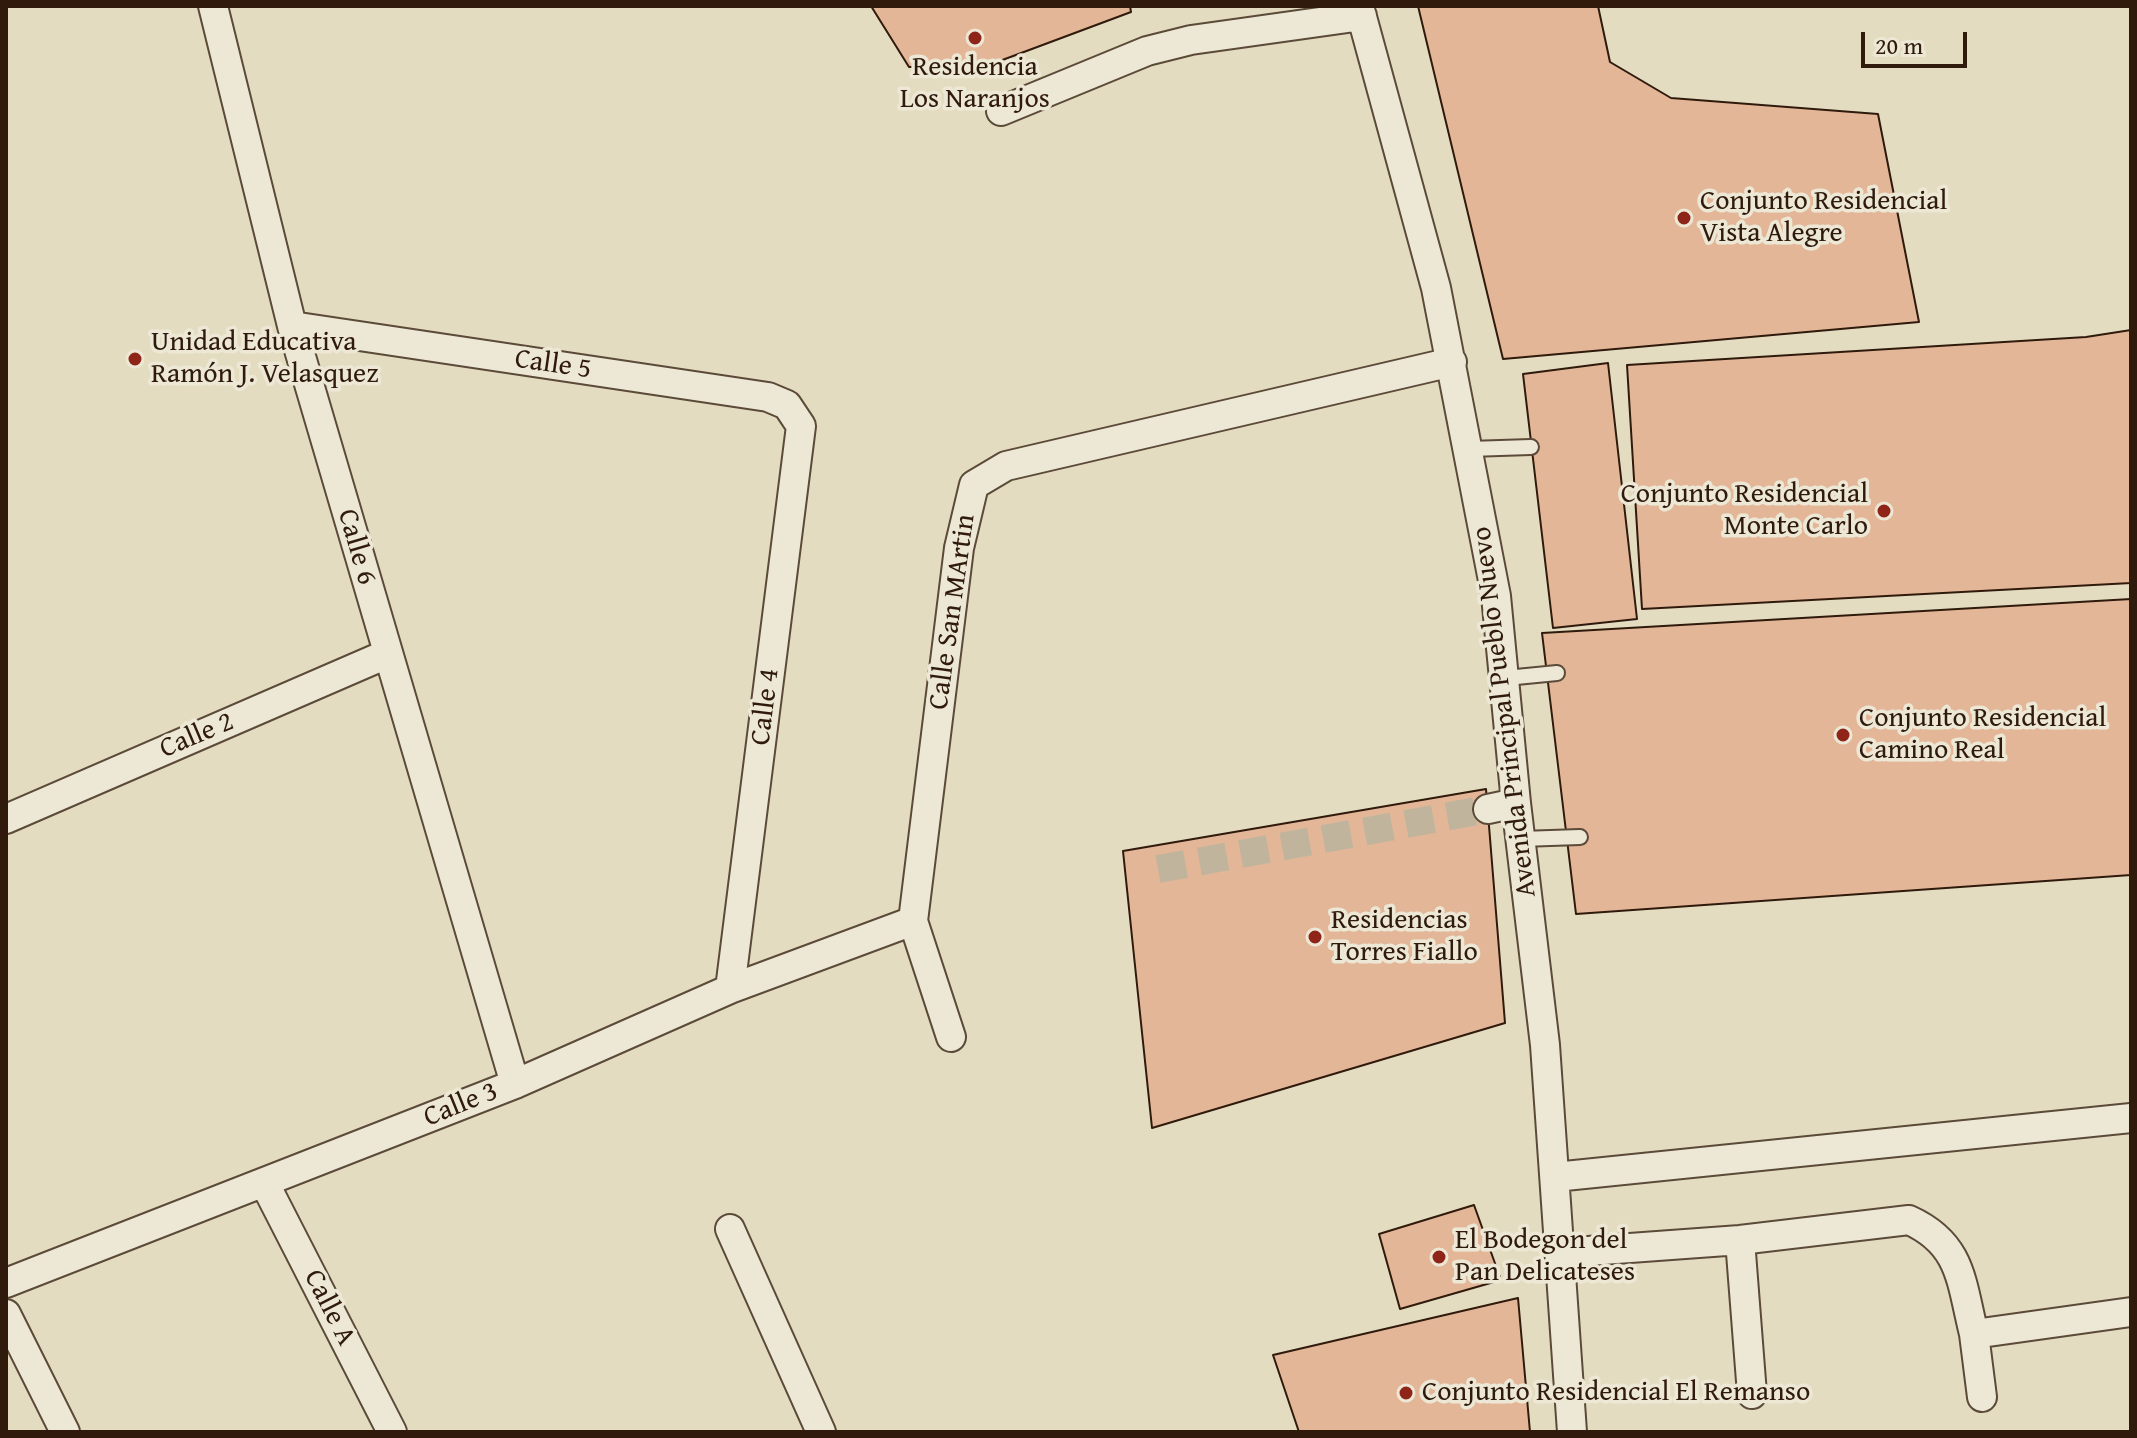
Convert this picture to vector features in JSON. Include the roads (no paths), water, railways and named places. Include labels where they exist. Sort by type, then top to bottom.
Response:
[{"type":"street","name":"Calle 6","points":[[213,6],[292,326],[515,1084]]},
{"type":"street","points":[[1001,111],[1147,51],[1191,40],[1360,11]]},
{"type":"street","name":"Avenida Principal Pueblo Nuevo","points":[[1360,11],[1436,288],[1496,596],[1516,803],[1545,1045],[1572,1432]]},
{"type":"street","name":"Calle 5","points":[[292,326],[768,397],[787,405],[801,426]]},
{"type":"street","name":"Calle San MArtin","points":[[951,1037],[913,921],[959,548],[974,485],[1006,466],[1452,362]]},
{"type":"street","name":"Calle 4","points":[[730,989],[801,426]]},
{"type":"street","name":"Calle 2","points":[[6,819],[387,654]]},
{"type":"street","points":[[1488,809],[1516,803]]},
{"type":"street","name":"Calle 3","points":[[6,1283],[515,1084],[730,989],[913,921]]},
{"type":"street","points":[[1555,1177],[2131,1118]]},
{"type":"street","name":"Calle A","points":[[265,1184],[392,1432]]},
{"type":"street","points":[[1561,1253],[1740,1240],[1909,1220],[1946,1243],[1956,1261],[1974,1334],[1982,1397]]},
{"type":"street","points":[[730,1229],[821,1432]]},
{"type":"street","points":[[1740,1240],[1752,1394]]},
{"type":"street","points":[[1974,1334],[2131,1312]]},
{"type":"street","points":[[6,1314],[65,1432]]},
{"type":"lane","points":[[1469,449],[1531,447]]},
{"type":"lane","points":[[1506,678],[1557,673]]},
{"type":"lane","points":[[1521,839],[1580,837]]},
{"type":"tunnel","points":[[1158,869],[1488,809]]},
{"type":"place","name":"Residencia Los Naranjos","points":[[975,38]]},
{"type":"place","name":"Conjunto Residencial Vista Alegre","points":[[1684,218]]},
{"type":"place","name":"Unidad Educativa Ramón J. Velasquez","points":[[135,359]]},
{"type":"place","name":"Conjunto Residencial Monte Carlo","points":[[1884,511]]},
{"type":"place","name":"Conjunto Residencial Camino Real","points":[[1843,735]]},
{"type":"place","name":"Residencias Torres Fiallo","points":[[1315,937]]},
{"type":"place","name":"El Bodegon del Pan Delicateses","points":[[1439,1257]]},
{"type":"place","name":"Conjunto Residencial El Remanso","points":[[1406,1393]]}]
